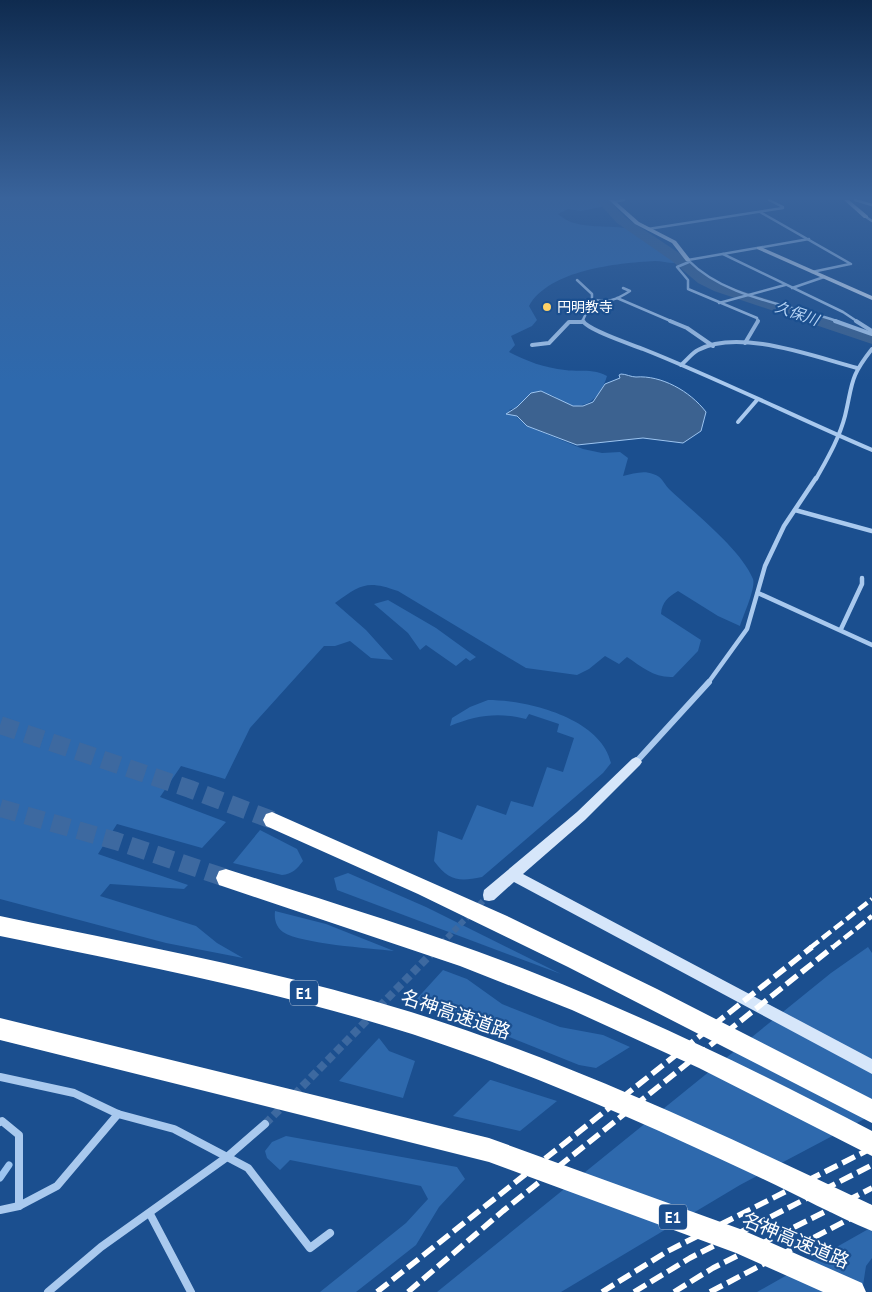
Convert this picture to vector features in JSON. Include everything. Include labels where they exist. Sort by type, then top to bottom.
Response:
[{"type":"highway","points":[[272,820],[432,889],[641,991],[872,1110]]},
{"type":"highway","points":[[226,878],[453,952],[634,1025],[739,1075],[872,1144]]},
{"type":"highway","name":"名神高速道路","points":[[0,926],[329,999],[412,1024],[598,1093],[737,1153],[872,1218]]},
{"type":"highway","name":"名神高速道路","points":[[0,1029],[489,1150],[740,1242],[853,1292]]},
{"type":"street","points":[[684,260],[685,263],[745,295],[806,311],[872,332]]},
{"type":"street","points":[[697,260],[685,263],[677,268],[688,280],[688,289],[757,318],[758,321],[745,343]]},
{"type":"street","points":[[737,260],[843,312],[872,332]]},
{"type":"street","points":[[786,260],[872,298]]},
{"type":"street","points":[[812,272],[851,264],[845,260]]},
{"type":"street","points":[[792,288],[824,277]]},
{"type":"street","points":[[577,280],[592,294],[592,299],[596,301]]},
{"type":"street","points":[[719,303],[786,284]]},
{"type":"street","points":[[582,322],[589,307],[596,301],[611,301],[630,291],[623,288]]},
{"type":"street","points":[[617,298],[687,328],[713,346]]},
{"type":"street","points":[[532,345],[542,348],[548,346],[569,322],[582,322],[611,336],[711,376],[757,400],[872,450]]},
{"type":"street","points":[[681,364],[698,350],[713,346],[745,343],[761,344],[857,368]]},
{"type":"street","points":[[489,895],[581,816],[671,726],[718,672],[747,629],[762,582],[765,566],[784,526],[808,492],[839,435],[857,368],[872,349]]},
{"type":"street","points":[[738,422],[757,400]]},
{"type":"street","points":[[795,510],[872,531]]},
{"type":"street","points":[[841,629],[862,584],[862,578]]},
{"type":"street","points":[[758,593],[841,629],[872,645]]},
{"type":"street","points":[[513,875],[872,1067]]},
{"type":"street","points":[[0,1078],[74,1093],[118,1114],[174,1130],[248,1168],[310,1248],[330,1233]]},
{"type":"street","points":[[0,1210],[19,1206],[58,1186],[118,1114]]},
{"type":"street","points":[[0,1122],[2,1121],[19,1135],[19,1206]]},
{"type":"street","points":[[51,1291],[101,1247],[150,1214],[227,1157],[265,1124]]},
{"type":"street","points":[[150,1214],[190,1292]]},
{"type":"shaded area","points":[[0,260],[676,260],[674,263],[639,262],[585,271],[568,276],[552,284],[539,294],[529,306],[537,320],[532,326],[511,336],[515,345],[509,352],[550,368],[592,371],[607,376],[597,396],[586,404],[572,405],[562,402],[551,395],[531,393],[517,407],[509,410],[527,426],[583,449],[602,453],[620,452],[628,458],[623,476],[646,472],[661,478],[669,489],[727,543],[747,567],[753,583],[751,595],[740,626],[718,616],[678,591],[666,600],[661,614],[701,640],[698,651],[673,677],[654,674],[627,657],[619,664],[605,656],[589,669],[577,675],[526,668],[398,591],[371,585],[358,588],[335,603],[366,630],[393,660],[371,658],[350,641],[335,646],[324,646],[250,728],[225,779],[181,766],[160,797],[226,822],[202,848],[117,824],[98,854],[188,885],[184,889],[110,884],[100,896],[196,926],[217,943],[243,958],[166,943],[0,899]]},
{"type":"shaded area","points":[[619,375],[646,377],[665,382],[692,397],[706,412],[701,431],[683,443],[643,438],[577,445],[527,426],[517,416],[506,414],[517,407],[531,393],[541,391],[573,406],[583,406],[593,402],[605,384],[620,378]]},
{"type":"shaded area","points":[[388,600],[436,628],[476,657],[470,661],[466,658],[456,666],[426,645],[420,650],[408,633],[374,604]]},
{"type":"shaded area","points":[[488,700],[541,708],[578,723],[593,734],[604,747],[611,763],[603,773],[482,877],[455,878],[445,873],[434,861],[438,831],[462,840],[477,805],[506,815],[511,801],[533,807],[547,767],[563,772],[574,738],[557,732],[559,724],[529,714],[526,719],[497,715],[478,717],[450,726],[452,718],[470,707]]},
{"type":"shaded area","points":[[260,830],[297,849],[303,861],[296,869],[289,874],[282,875],[233,863]]},
{"type":"shaded area","points":[[348,873],[426,907],[561,974],[337,890],[334,878]]},
{"type":"shaded area","points":[[275,911],[326,924],[394,951],[304,940],[292,936],[279,928],[275,920]]},
{"type":"shaded area","points":[[868,947],[872,953],[872,1115],[740,1185],[561,1292],[437,1292],[831,973]]},
{"type":"shaded area","points":[[443,970],[467,979],[502,1004],[560,1027],[603,1035],[630,1047],[596,1068],[579,1065],[436,1006],[413,1003]]},
{"type":"shaded area","points":[[379,1038],[389,1051],[415,1061],[403,1098],[339,1081]]},
{"type":"shaded area","points":[[490,1080],[557,1101],[520,1131],[453,1116]]},
{"type":"shaded area","points":[[286,1136],[457,1167],[465,1179],[439,1207],[416,1245],[356,1292],[320,1292],[406,1223],[428,1199],[421,1186],[290,1160],[280,1170],[267,1158],[265,1151],[272,1142]]},
{"type":"shaded area","points":[[872,1227],[872,1258],[866,1266],[862,1292],[757,1292]]},
{"type":"waterway","name":"久保川","points":[[679,260],[703,280],[735,295],[872,339]]},
{"type":"waterway","points":[[0,1178],[9,1165]]},
{"type":"tunnel","points":[[0,725],[190,789],[272,820]]},
{"type":"tunnel","points":[[0,808],[116,841],[226,878]]},
{"type":"tunnel","points":[[441,944],[489,895]]},
{"type":"tunnel","points":[[379,1007],[433,952]]},
{"type":"tunnel","points":[[294,1095],[370,1017]]},
{"type":"tunnel","points":[[265,1124],[283,1106]]},
{"type":"railway","points":[[810,948],[872,899]]},
{"type":"railway","points":[[832,948],[872,916]]},
{"type":"railway","points":[[377,1292],[812,947]]},
{"type":"railway","points":[[408,1292],[503,1211],[833,947]]},
{"type":"railway","points":[[602,1292],[668,1251],[872,1148]]},
{"type":"railway","points":[[634,1292],[690,1258],[872,1165]]},
{"type":"railway","points":[[674,1292],[713,1268],[872,1188]]},
{"type":"railway","points":[[710,1292],[872,1207]]},
{"type":"place","name":"円明教寺","points":[[547,307]]}]
